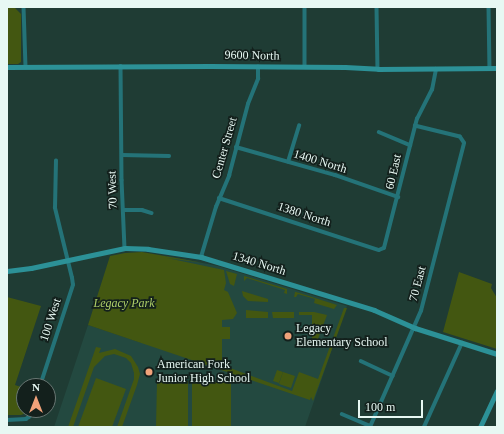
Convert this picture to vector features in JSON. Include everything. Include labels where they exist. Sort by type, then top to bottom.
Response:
[{"type":"street","points":[[24,7],[26,66]]},
{"type":"street","points":[[305,7],[305,66]]},
{"type":"street","points":[[377,7],[378,69]]},
{"type":"street","points":[[489,7],[490,68]]},
{"type":"street","name":"70 West","points":[[121,66],[125,248]]},
{"type":"street","name":"9600 North","points":[[7,67],[305,66],[378,69],[497,68]]},
{"type":"street","name":"Center Street","points":[[201,257],[219,198],[229,176],[249,100],[258,79],[258,67]]},
{"type":"street","name":"60 East","points":[[384,248],[415,126],[420,112],[432,90],[436,69]]},
{"type":"street","points":[[288,162],[299,126]]},
{"type":"street","name":"70 East","points":[[370,427],[415,328],[444,226],[463,148],[463,140],[454,135],[415,126]]},
{"type":"street","points":[[378,132],[410,145]]},
{"type":"street","name":"1400 North","points":[[236,147],[335,176],[398,197]]},
{"type":"street","points":[[122,155],[169,156]]},
{"type":"street","name":"100 West","points":[[43,378],[72,285],[55,201],[56,161]]},
{"type":"street","name":"1380 North","points":[[219,198],[379,250],[384,248]]},
{"type":"street","points":[[123,210],[142,210],[152,213]]},
{"type":"street","name":"1340 North","points":[[7,271],[125,248],[148,249],[201,257],[374,310],[415,328],[497,354]]},
{"type":"street","points":[[424,427],[462,343]]},
{"type":"street","points":[[361,361],[393,376]]},
{"type":"street","points":[[480,427],[497,391]]},
{"type":"street","points":[[342,414],[370,427]]},
{"type":"street","points":[[7,420],[21,420],[26,418]]},
{"type":"shaded area","points":[[167,256],[218,266],[347,306],[305,427],[54,427],[88,325],[142,343]]},
{"type":"green space","points":[[7,7],[14,7],[21,14],[21,62],[18,64],[7,64]]},
{"type":"green space","name":"Legacy Park","points":[[142,252],[204,263],[167,258],[224,270],[226,283],[224,290],[228,292],[237,313],[233,319],[222,320],[222,327],[230,327],[230,339],[222,339],[222,361],[219,362],[222,362],[222,365],[292,391],[299,372],[318,379],[344,308],[347,308],[313,401],[311,397],[310,400],[88,325],[110,256]]},
{"type":"green space","points":[[226,271],[237,274],[234,286],[230,284]]},
{"type":"green space","points":[[459,272],[492,284],[491,288],[497,298],[497,349],[443,332]]},
{"type":"green space","points":[[244,276],[287,289],[287,294],[284,293],[285,290],[247,278],[244,281]]},
{"type":"green space","points":[[242,291],[268,299],[268,302],[248,301],[243,296]]},
{"type":"green space","points":[[295,292],[337,305],[334,309],[314,303],[315,299],[298,294],[294,297]]},
{"type":"green space","points":[[7,297],[41,306],[17,378],[16,378],[16,415],[7,415]]},
{"type":"green space","points":[[246,310],[268,312],[268,318],[246,318]]},
{"type":"green space","points":[[272,312],[294,312],[294,318],[273,318]]},
{"type":"green space","points":[[299,312],[314,312],[327,315],[318,339],[312,339],[312,315],[299,315]]},
{"type":"green space","points":[[96,347],[101,348],[99,353],[115,349],[131,356],[138,367],[140,374],[137,385],[122,427],[117,427],[134,379],[134,373],[131,363],[126,358],[114,354],[105,356],[94,367],[73,427],[68,427]]},
{"type":"green space","points":[[277,370],[283,372],[279,383],[273,381]]},
{"type":"green space","points":[[283,372],[295,376],[291,388],[279,384]]},
{"type":"green space","points":[[96,378],[126,389],[112,427],[78,427]]},
{"type":"green space","points":[[157,381],[188,381],[188,427],[156,427]]},
{"type":"green space","points":[[192,382],[231,382],[231,427],[192,427]]},
{"type":"place","name":"Legacy Elementary School","points":[[288,336]]},
{"type":"place","name":"American Fork Junior High School","points":[[149,372]]}]
